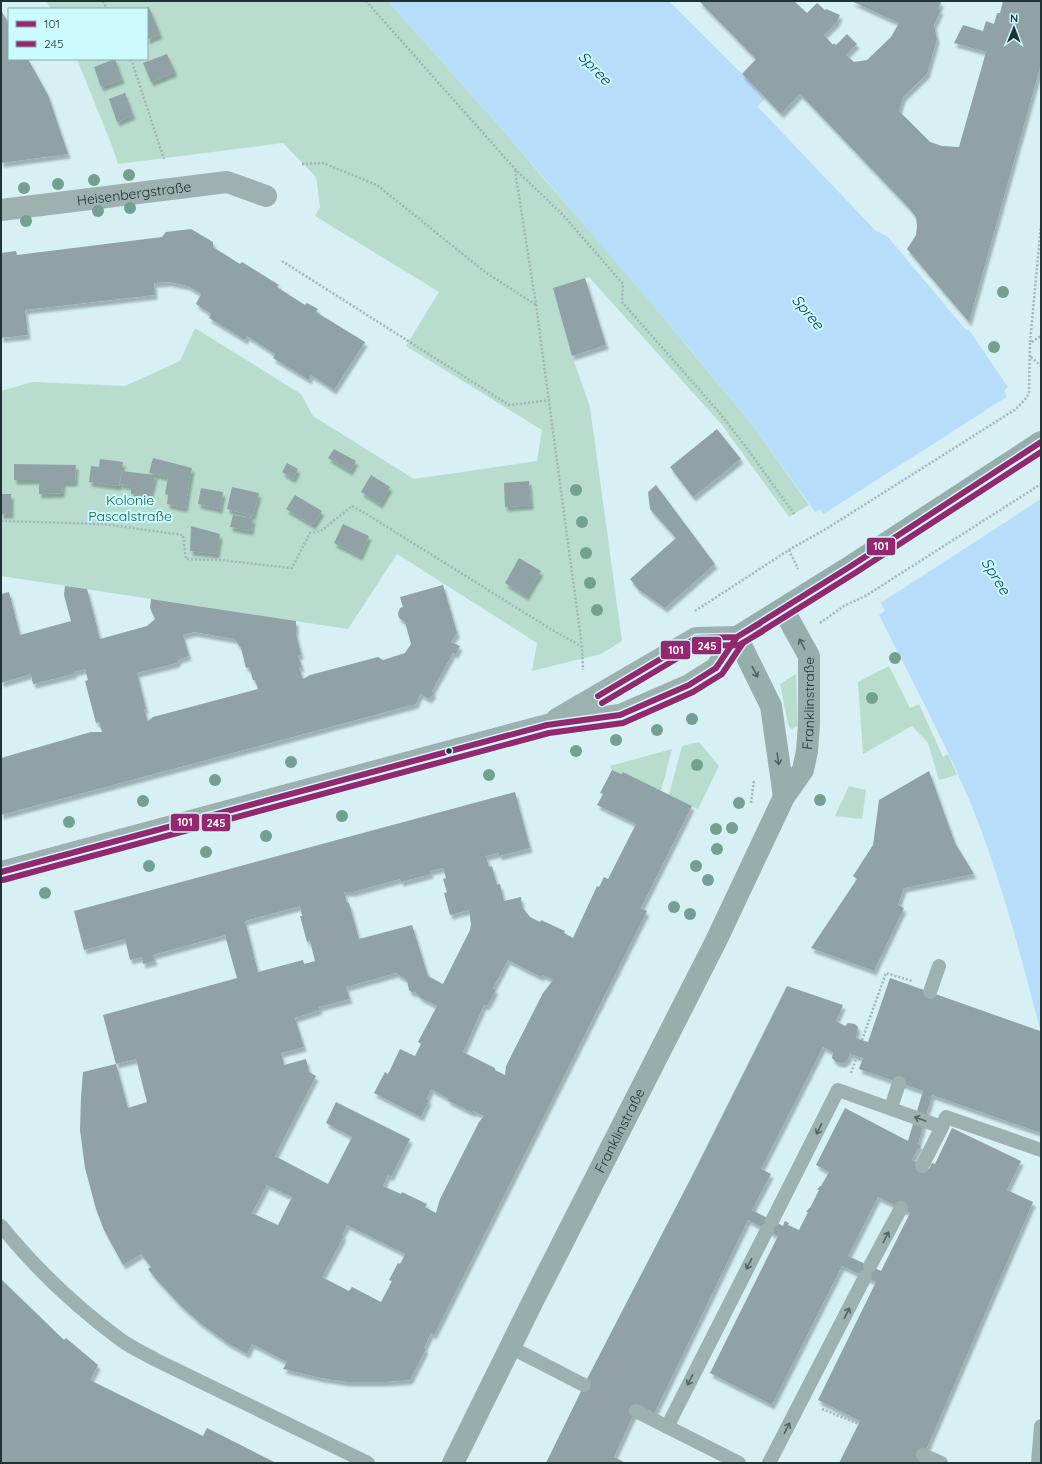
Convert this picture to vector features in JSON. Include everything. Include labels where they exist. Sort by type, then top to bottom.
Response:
[{"type":"main road","points":[[737,637],[851,566],[1041,442]]},
{"type":"main road","name":"Franklinstraße","points":[[453,1463],[512,1348],[540,1287],[716,941],[784,797],[803,770],[807,751],[809,724],[809,656],[783,609]]},
{"type":"main road","name":"Franklinstraße","points":[[737,637],[771,706],[784,797]]},
{"type":"street","name":"Heisenbergstraße","points":[[1,210],[227,182],[266,196]]},
{"type":"street","points":[[548,725],[696,638],[737,637]]},
{"type":"street","points":[[1,872],[548,725],[620,715],[689,685],[716,668],[737,637]]},
{"type":"lane","points":[[931,990],[939,966]]},
{"type":"lane","points":[[890,1108],[899,1083]]},
{"type":"lane","points":[[666,1427],[838,1090],[942,1127]]},
{"type":"lane","points":[[922,1166],[946,1117],[1041,1150]]},
{"type":"lane","points":[[769,1463],[901,1208]]},
{"type":"lane","points":[[1,1226],[22,1252],[70,1299],[122,1341],[156,1360],[368,1463]]},
{"type":"lane","points":[[512,1348],[584,1385]]},
{"type":"lane","points":[[636,1411],[739,1463]]},
{"type":"lane","points":[[1038,1463],[1041,1426]]},
{"type":"lane","points":[[922,1455],[941,1463]]},
{"type":"path","points":[[366,1],[515,170],[563,215],[623,284],[622,302],[718,411],[795,515]]},
{"type":"path","points":[[131,60],[164,159]]},
{"type":"path","points":[[302,164],[323,163],[377,184],[485,272],[536,305]]},
{"type":"path","points":[[515,170],[550,400],[582,647],[583,670]]},
{"type":"path","points":[[693,613],[789,550],[826,529],[1021,404],[1029,392],[1030,343],[1041,225]]},
{"type":"path","points":[[282,261],[510,405],[550,400]]},
{"type":"path","points":[[1030,343],[1041,336]]},
{"type":"path","points":[[1030,356],[1041,366]]},
{"type":"path","points":[[844,606],[867,595],[1041,484]]},
{"type":"path","points":[[1,522],[103,524],[184,535],[186,559],[220,560],[292,568],[310,533],[321,531],[352,506],[582,647]]},
{"type":"path","points":[[789,550],[792,558]]},
{"type":"path","points":[[862,1040],[886,972],[931,990]]},
{"type":"path","points":[[801,1400],[859,1424]]},
{"type":"green space","name":"Kolonie Pascalstraße","points":[[46,1],[388,1],[509,137],[624,270],[754,427],[809,505],[789,517],[722,425],[589,277],[554,288],[572,356],[590,407],[622,641],[601,654],[532,671],[537,643],[397,554],[348,629],[1,576],[1,391],[32,382],[125,386],[180,361],[195,328],[301,394],[313,416],[414,479],[537,461],[542,430],[406,346],[439,292],[315,216],[320,207],[316,177],[283,143],[118,164],[77,60],[148,60],[148,8],[50,8]]},
{"type":"green space","points":[[889,666],[910,708],[919,704],[943,757],[948,754],[957,775],[939,780],[928,743],[912,726],[863,754],[858,682]]},
{"type":"green space","points":[[796,674],[798,726],[792,729],[788,724],[780,684]]},
{"type":"green space","points":[[699,742],[719,766],[698,809],[669,795],[682,746]]},
{"type":"green space","points":[[672,749],[661,791],[623,772],[621,774],[612,770],[610,766]]},
{"type":"green space","points":[[849,786],[866,790],[862,819],[835,816]]},
{"type":"water","name":"Spree","points":[[388,1],[669,1],[765,99],[757,106],[875,230],[888,237],[966,330],[969,330],[1008,387],[1004,391],[1041,455],[1041,1033],[1010,920],[983,836],[963,784],[879,615],[885,610],[820,509],[815,512],[754,427],[689,348],[509,137]]},
{"type":"pier","points":[[1008,396],[1041,451],[1041,499],[879,604],[822,515]]},
{"type":"building","points":[[699,1],[794,1],[807,13],[817,3],[825,10],[826,9],[840,15],[837,22],[824,35],[833,45],[834,43],[836,45],[847,34],[857,44],[846,55],[854,62],[867,60],[891,37],[899,23],[851,1],[940,1],[941,3],[938,9],[941,10],[934,25],[937,39],[927,74],[903,97],[899,111],[930,142],[942,146],[959,147],[986,52],[954,43],[963,25],[983,31],[986,21],[994,24],[997,13],[1000,13],[1003,1],[1041,1],[1041,64],[969,322],[907,249],[916,235],[917,226],[916,217],[909,208],[800,94],[781,114],[742,74],[756,59]]},
{"type":"building","points":[[149,7],[160,34],[148,40],[148,8],[146,8]]},
{"type":"building","points":[[1,10],[8,22],[8,60],[29,60],[48,95],[68,154],[1,163]]},
{"type":"building","points":[[167,54],[175,72],[151,82],[143,63]]},
{"type":"building","points":[[115,60],[122,79],[101,87],[94,67]]},
{"type":"building","points":[[125,93],[133,115],[117,122],[109,99]]},
{"type":"building","points":[[191,229],[213,242],[213,247],[240,264],[242,262],[279,285],[277,287],[305,305],[307,303],[318,309],[316,312],[365,342],[334,390],[311,375],[309,380],[273,358],[275,354],[247,336],[245,340],[209,318],[211,314],[196,304],[201,294],[188,286],[169,282],[154,283],[155,295],[25,310],[28,335],[1,338],[1,253],[16,251],[17,255],[162,237],[166,232]]},
{"type":"building","points":[[585,278],[606,345],[572,356],[553,288]]},
{"type":"building","points":[[717,429],[741,459],[693,497],[670,467]]},
{"type":"building","points":[[334,449],[356,461],[350,471],[328,458]]},
{"type":"building","points":[[153,458],[192,468],[185,508],[167,504],[168,495],[165,494],[168,477],[149,473]]},
{"type":"building","points":[[100,459],[123,462],[119,486],[89,482],[91,466],[99,467]]},
{"type":"building","points":[[287,463],[298,469],[293,479],[282,472]]},
{"type":"building","points":[[14,464],[76,465],[75,482],[63,482],[62,493],[39,494],[39,480],[14,480]]},
{"type":"building","points":[[122,471],[155,475],[150,497],[131,494],[131,486],[120,484]]},
{"type":"building","points":[[371,475],[390,487],[380,504],[361,492]]},
{"type":"building","points":[[529,481],[531,505],[505,507],[504,483]]},
{"type":"building","points":[[656,485],[715,564],[665,608],[639,590],[630,579],[676,538],[650,509],[648,492]]},
{"type":"building","points":[[232,487],[259,493],[253,516],[227,509]]},
{"type":"building","points":[[201,488],[223,492],[220,509],[198,504]]},
{"type":"building","points":[[1,494],[11,494],[11,514],[1,514]]},
{"type":"building","points":[[295,495],[322,511],[313,525],[286,509]]},
{"type":"building","points":[[233,515],[253,518],[251,531],[230,527]]},
{"type":"building","points":[[343,524],[369,536],[360,556],[334,543]]},
{"type":"building","points":[[191,526],[220,534],[217,554],[190,551]]},
{"type":"building","points":[[519,558],[541,571],[526,596],[505,583]]},
{"type":"building","points":[[443,585],[457,633],[451,642],[460,646],[456,654],[453,653],[432,691],[434,693],[429,699],[420,694],[416,704],[1,815],[1,758],[91,732],[102,732],[99,722],[96,723],[85,681],[88,680],[85,669],[74,672],[74,674],[33,684],[31,674],[1,683],[1,594],[9,592],[20,635],[71,621],[64,595],[65,586],[87,589],[100,639],[147,626],[155,619],[150,608],[151,599],[296,621],[296,634],[301,654],[298,656],[302,667],[299,668],[303,679],[310,675],[378,657],[383,660],[405,653],[411,644],[405,622],[399,618],[398,613],[400,608],[403,607],[400,597]],"holes":[[[194,632],[234,639],[241,648],[246,668],[249,667],[253,680],[255,680],[258,689],[153,717],[148,721],[144,710],[146,709],[137,673],[177,663],[179,659],[189,656],[183,635]]]},
{"type":"building","points":[[612,770],[621,774],[623,772],[692,806],[641,908],[647,911],[434,1335],[431,1333],[424,1348],[426,1349],[410,1380],[347,1382],[321,1378],[283,1369],[287,1362],[252,1344],[247,1354],[226,1342],[200,1323],[180,1305],[156,1279],[148,1269],[151,1267],[141,1254],[123,1265],[104,1230],[96,1209],[85,1168],[80,1130],[83,1072],[116,1064],[103,1015],[237,978],[225,935],[153,955],[155,961],[143,964],[142,957],[130,960],[125,939],[84,950],[74,911],[515,792],[530,848],[499,856],[499,853],[486,856],[489,867],[492,866],[497,885],[500,884],[504,901],[521,897],[522,907],[530,917],[540,922],[541,920],[565,931],[564,933],[573,938],[597,886],[599,887],[604,877],[608,879],[636,824],[597,805],[603,794],[600,793]],"holes":[[[443,868],[446,878],[443,879],[447,892],[444,893],[450,915],[469,910],[471,924],[470,930],[443,984],[428,976],[412,925],[359,939],[349,903],[347,903],[344,892],[353,892],[400,879],[401,882],[431,874],[430,871]],[[300,906],[302,916],[300,916],[307,942],[310,941],[315,961],[304,964],[303,960],[258,972],[245,921]],[[508,960],[541,977],[543,975],[553,980],[543,993],[506,1066],[505,1075],[495,1070],[495,1068],[463,1052],[484,1005],[487,1006],[496,990],[493,988]],[[396,973],[407,980],[409,990],[413,993],[415,992],[421,998],[437,1006],[418,1042],[421,1044],[415,1056],[400,1049],[388,1074],[385,1072],[374,1093],[421,1117],[429,1100],[427,1099],[431,1089],[449,1099],[447,1100],[473,1113],[473,1111],[484,1116],[479,1122],[440,1199],[436,1213],[425,1207],[427,1204],[402,1192],[401,1194],[383,1186],[388,1175],[391,1177],[410,1139],[336,1102],[326,1123],[352,1137],[328,1184],[275,1156],[316,1076],[309,1072],[306,1059],[284,1065],[281,1053],[304,1047],[295,1018],[320,1010],[319,1007],[350,999],[346,987]],[[136,1059],[147,1102],[128,1108],[116,1064]],[[267,1185],[292,1197],[278,1225],[252,1213]],[[347,1225],[405,1254],[400,1264],[398,1263],[389,1280],[392,1281],[381,1302],[352,1287],[349,1291],[322,1277],[344,1236],[342,1235]]]},
{"type":"building","points":[[929,771],[955,843],[974,874],[904,888],[898,905],[904,908],[874,971],[811,948],[857,879],[853,876],[873,845],[879,800]]},
{"type":"building","points":[[890,978],[1040,1031],[1041,1034],[1041,1133],[932,1095],[918,1144],[921,1145],[912,1160],[929,1169],[932,1163],[935,1164],[952,1128],[1021,1161],[1007,1190],[1033,1202],[927,1448],[925,1448],[920,1460],[925,1463],[839,1463],[860,1421],[818,1400],[876,1282],[842,1266],[772,1405],[710,1373],[778,1236],[748,1220],[654,1414],[638,1405],[614,1457],[626,1463],[546,1463],[587,1379],[692,1176],[787,986],[843,1005],[836,1021],[845,1026],[848,1023],[855,1024],[858,1027],[856,1038],[868,1042]],"holes":[[[823,1047],[833,1052],[832,1058],[836,1062],[844,1063],[850,1054],[863,1058],[859,1069],[923,1091],[908,1141],[845,1108],[816,1165],[829,1172],[817,1190],[819,1190],[810,1208],[806,1212],[808,1212],[799,1230],[788,1225],[789,1223],[785,1221],[783,1226],[752,1210],[771,1174],[761,1169]],[[878,1197],[910,1213],[881,1271],[848,1256]]]},
{"type":"building","points":[[1,1279],[64,1340],[66,1338],[98,1365],[90,1380],[203,1436],[207,1428],[276,1463],[1,1463]]},
{"type":"transit line","name":"101","points":[[1,872],[547,725],[620,715],[689,685],[716,668],[737,637],[851,566],[1041,442]]},
{"type":"transit line","name":"245","points":[[3,880],[549,733],[623,723],[693,692],[722,674],[743,643],[855,573],[1041,452]]},
{"type":"transit line","name":"101","points":[[598,696],[696,638],[737,637],[759,624]]},
{"type":"transit line","name":"245","points":[[602,703],[698,646],[739,645],[763,631]]}]
